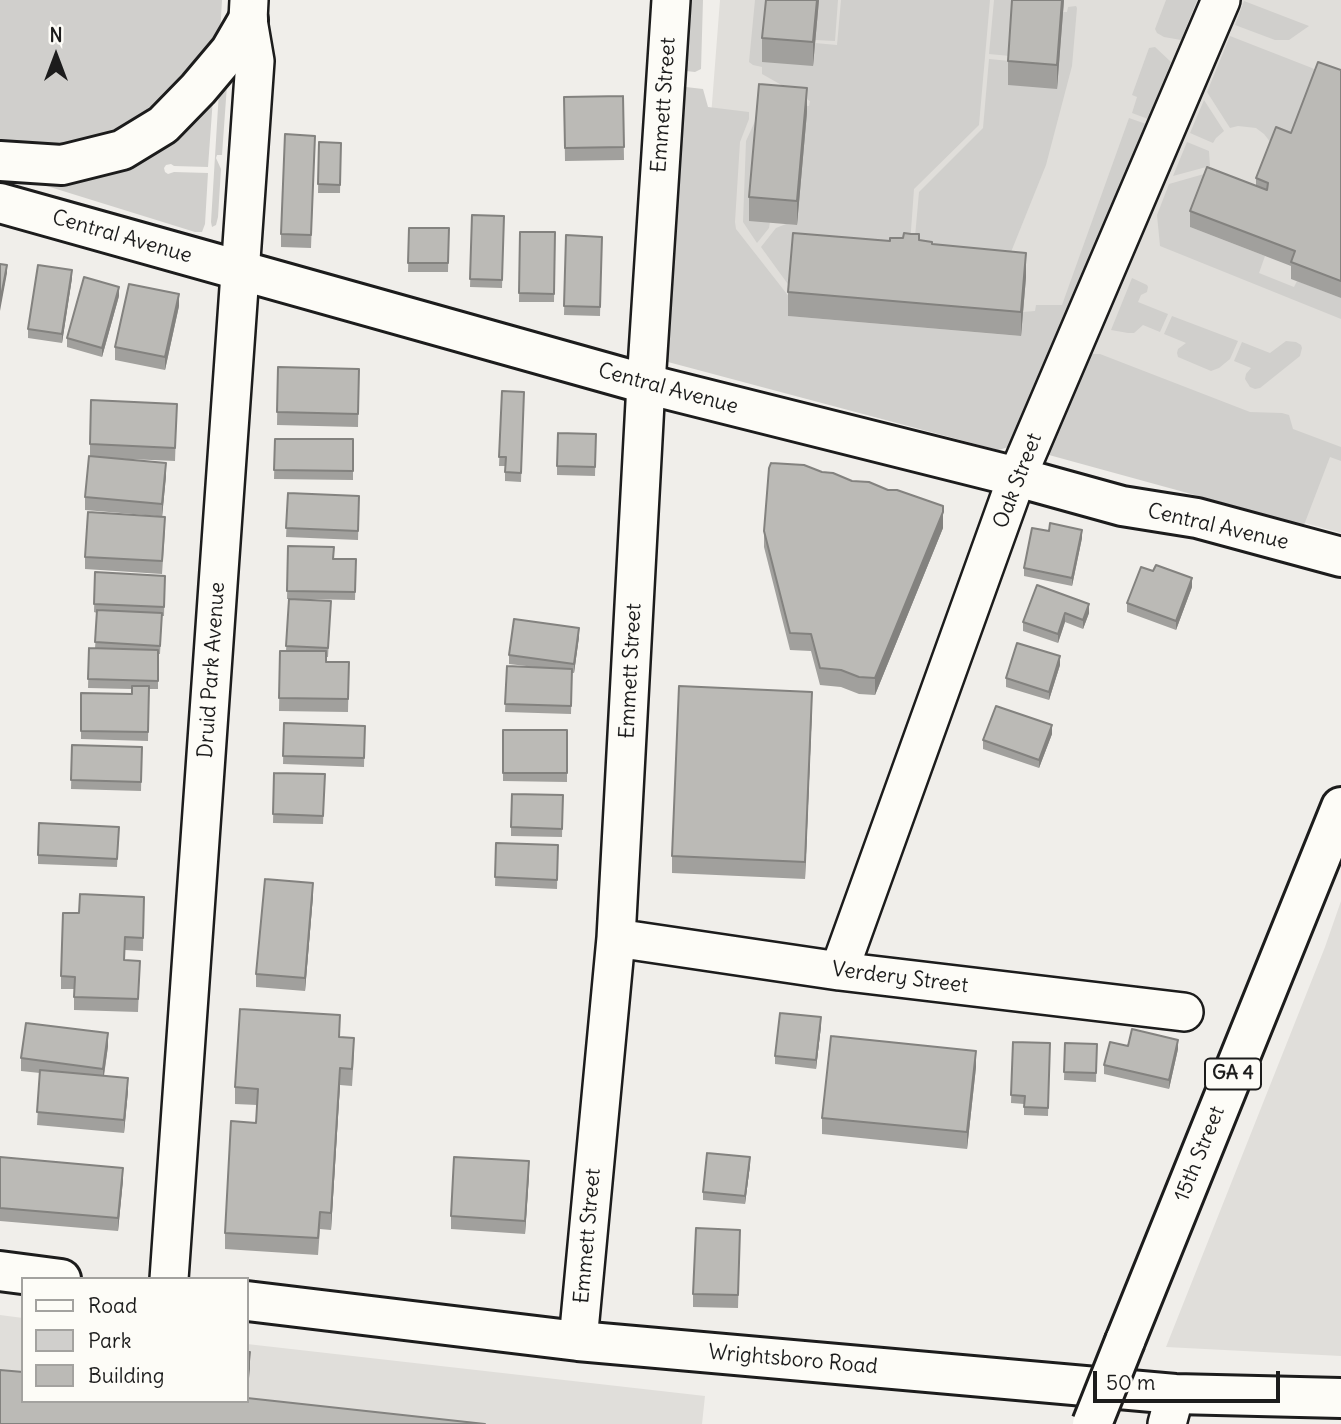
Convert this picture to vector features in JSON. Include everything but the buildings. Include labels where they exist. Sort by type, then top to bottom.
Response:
[{"type":"main road","points":[[0,161],[62,164],[122,150],[163,125],[198,89],[230,51],[256,7]]},
{"type":"main road","name":"Central Avenue","points":[[0,203],[646,384],[1122,506],[1197,518],[1341,557]]},
{"type":"main road","name":"15th Street","points":[[1092,1424],[1341,807]]},
{"type":"main road","points":[[0,1271],[46,1277]]},
{"type":"main road","name":"Wrightsboro Road","points":[[248,1301],[1171,1409],[1341,1398]]},
{"type":"street","name":"Emmett Street","points":[[578,1341],[616,938],[646,384],[671,0]]},
{"type":"street","name":"Oak Street","points":[[839,971],[1017,477],[1221,0]]},
{"type":"street","name":"Druid Park Avenue","points":[[169,1277],[241,271],[256,7]]},
{"type":"street","name":"Verdery Street","points":[[616,938],[839,971],[1184,1012]]},
{"type":"shaded area","points":[[720,0],[1341,0],[1341,533],[1009,441],[693,349]]},
{"type":"shaded area","points":[[1341,901],[1341,1356],[1166,1347],[1325,947]]},
{"type":"shaded area","points":[[0,1315],[21,1318],[21,1403],[248,1403],[248,1344],[705,1396],[702,1424],[0,1424]]},
{"type":"green space","points":[[0,0],[222,0],[220,35],[163,109],[81,149],[0,151]]},
{"type":"green space","points":[[682,0],[703,0],[701,69],[695,72],[683,68]]},
{"type":"green space","points":[[755,0],[768,0],[813,65],[815,43],[837,45],[841,0],[990,0],[979,125],[914,189],[909,258],[790,287],[761,247],[776,228],[786,224],[797,225],[786,105],[809,106],[810,101],[762,74],[762,67],[749,62]]},
{"type":"green space","points":[[819,0],[838,0],[835,41],[815,40]]},
{"type":"green space","points":[[994,0],[1014,0],[1010,56],[989,54]]},
{"type":"green space","points":[[1166,0],[1197,0],[1181,40],[1164,37],[1155,29]]},
{"type":"green space","points":[[1244,1],[1309,26],[1289,40],[1275,40],[1235,25]]},
{"type":"green space","points":[[1076,6],[1072,66],[1046,165],[1009,257],[914,248],[919,192],[983,128],[989,59],[1010,61],[1057,89],[1063,12],[1067,12],[1068,7]]},
{"type":"green space","points":[[1230,36],[1322,74],[1291,150],[1275,148],[1256,128],[1230,128],[1207,92]]},
{"type":"green space","points":[[1155,47],[1171,62],[1148,119],[1132,113],[1137,97],[1132,95],[1149,48]]},
{"type":"green space","points":[[225,83],[222,155],[217,155],[216,158],[221,169],[218,217],[216,225],[212,227],[219,91]]},
{"type":"green space","points":[[214,84],[208,167],[171,164],[164,168],[168,174],[208,173],[205,224],[202,232],[21,178],[41,173]]},
{"type":"green space","points":[[677,86],[703,89],[708,107],[749,112],[740,142],[736,229],[790,298],[788,316],[1020,336],[1023,312],[1035,311],[1036,305],[1062,305],[1129,118],[1146,124],[1019,437],[1013,446],[998,450],[668,362],[662,357]]},
{"type":"green space","points":[[1204,100],[1224,131],[1213,143],[1190,133]]},
{"type":"green space","points":[[758,104],[749,220],[770,222],[769,228],[757,243],[743,222],[746,141],[756,119]]},
{"type":"green space","points":[[1187,142],[1209,151],[1210,166],[1173,176]]},
{"type":"green space","points":[[1211,172],[1190,227],[1265,256],[1259,273],[1294,287],[1297,281],[1341,298],[1341,319],[1160,246],[1157,215],[1169,184]]},
{"type":"green space","points":[[1132,278],[1148,287],[1138,302],[1168,314],[1160,332],[1143,325],[1134,333],[1111,330]]},
{"type":"green space","points":[[1172,316],[1238,341],[1230,359],[1211,371],[1178,357],[1178,349],[1186,343],[1164,334]]},
{"type":"green space","points":[[1286,341],[1301,345],[1300,356],[1260,388],[1250,387],[1245,379],[1251,368],[1234,361],[1242,342],[1270,353]]},
{"type":"green space","points":[[1100,354],[1250,412],[1289,415],[1293,429],[1341,447],[1341,461],[1330,457],[1304,525],[1049,455],[1048,449],[1086,357]]}]
